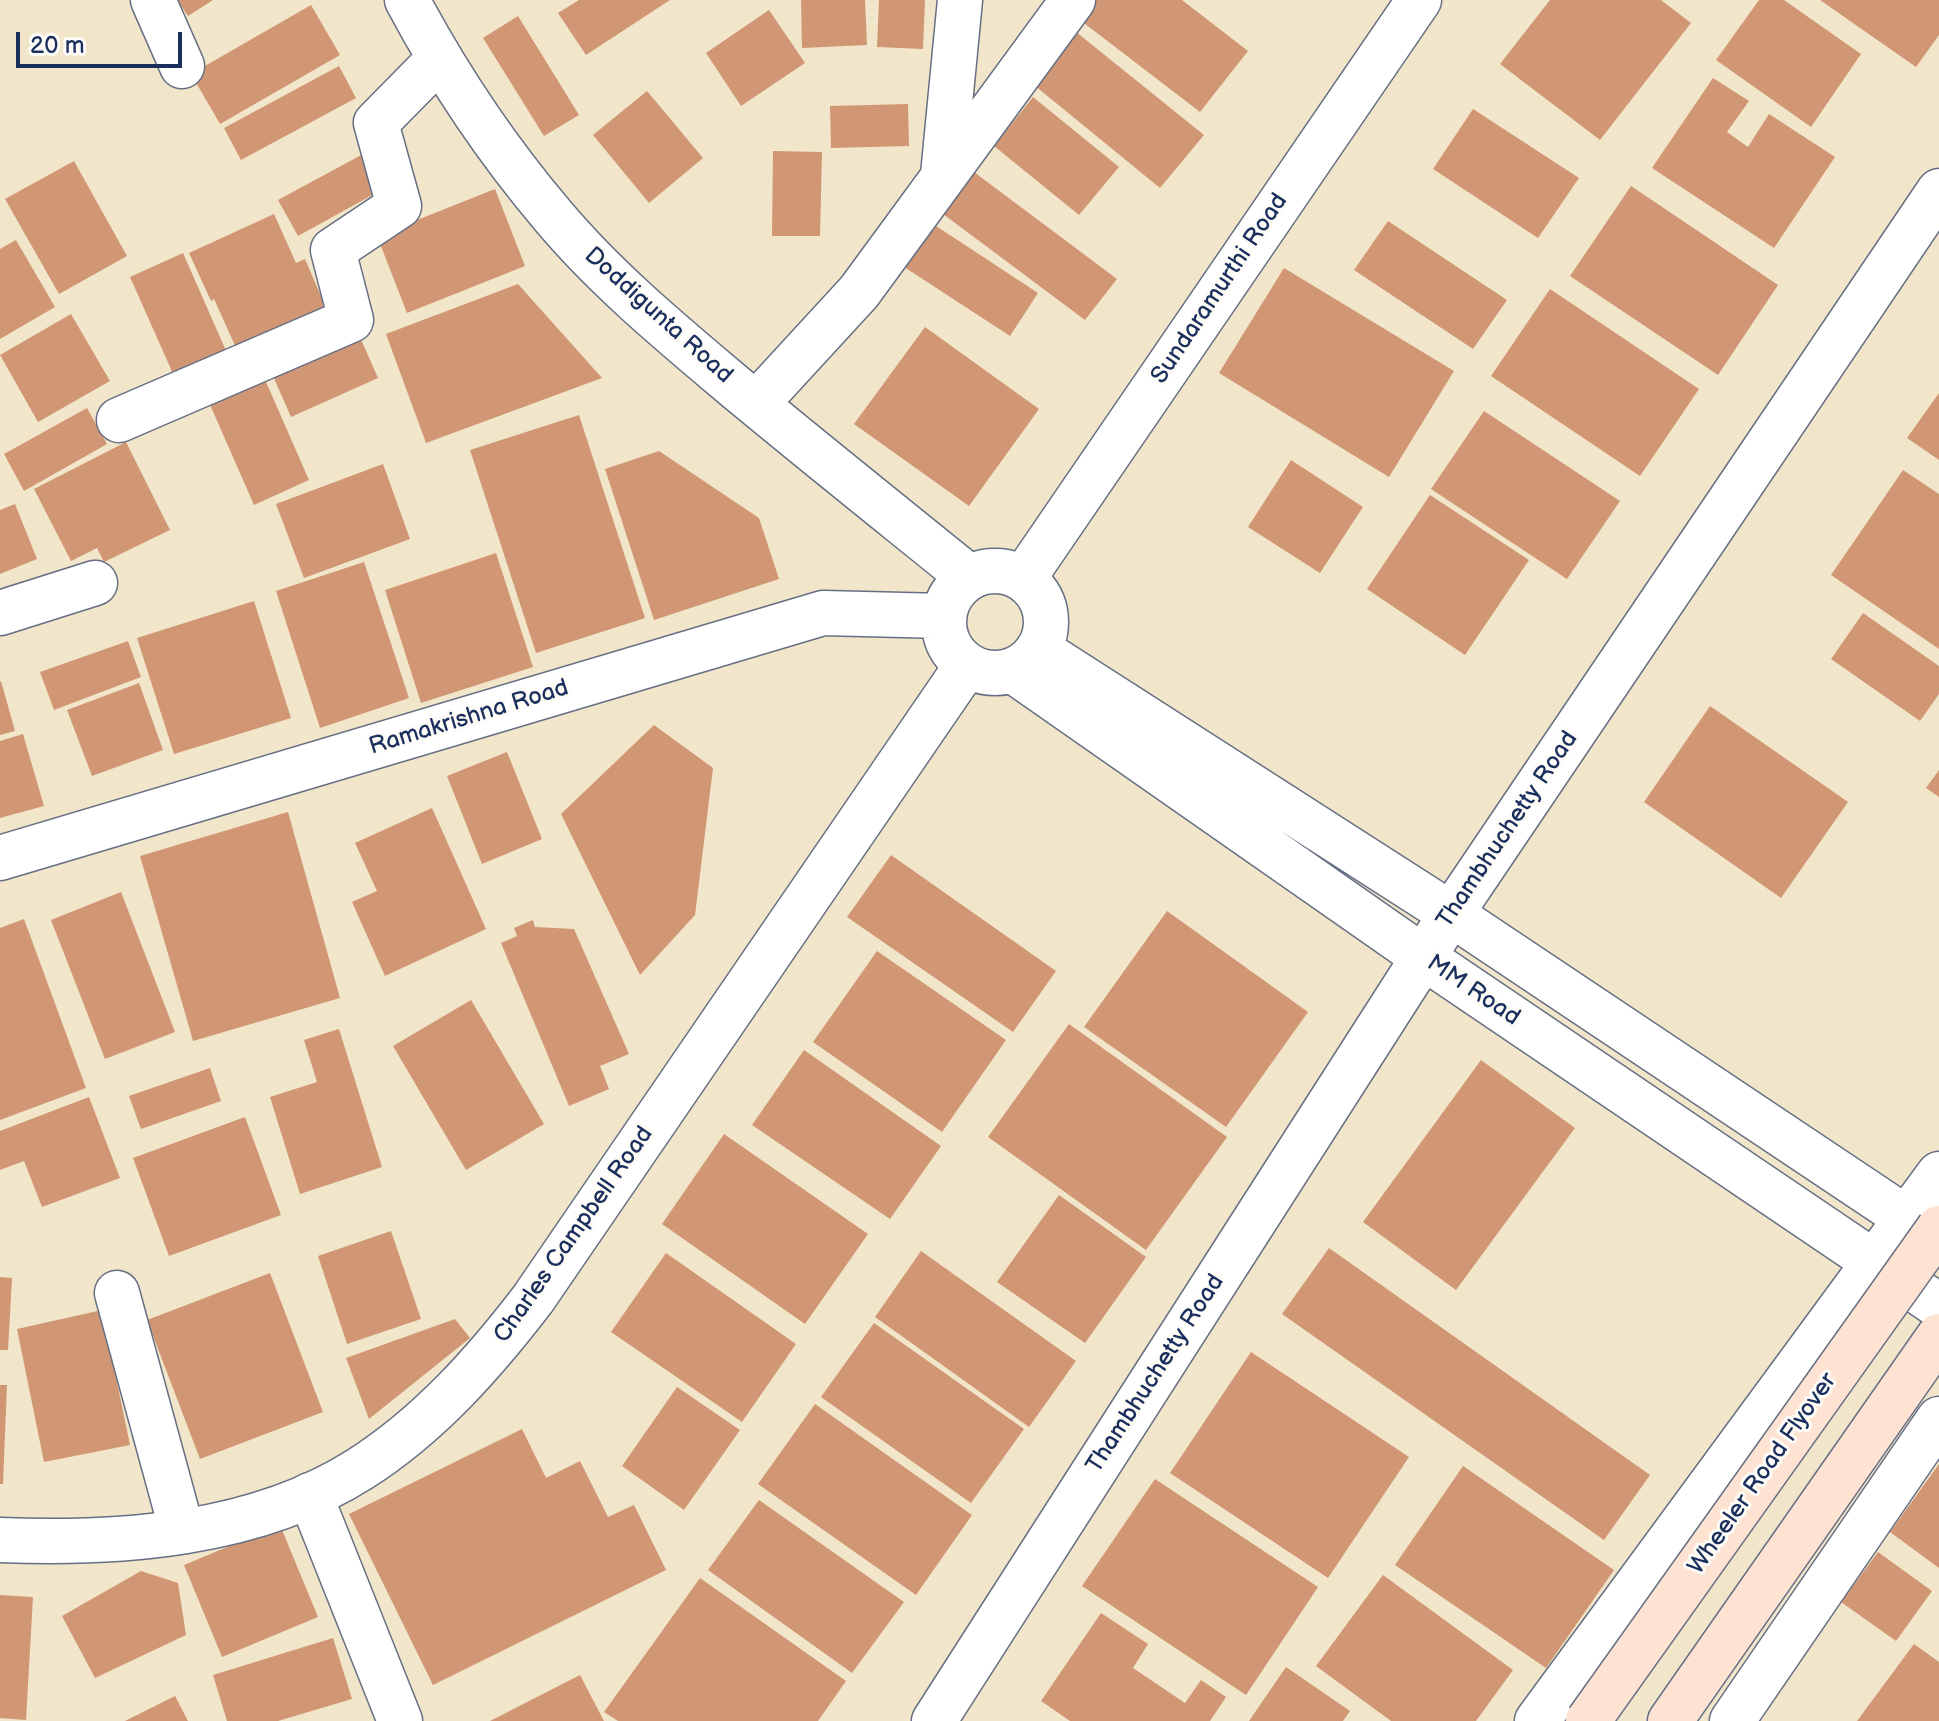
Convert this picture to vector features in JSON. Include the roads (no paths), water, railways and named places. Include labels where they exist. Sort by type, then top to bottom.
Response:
[{"type":"main road","name":"Wheeler Road Flyover","points":[[1588,1721],[1929,1229]]},
{"type":"main road","points":[[1670,1721],[1939,1336]]},
{"type":"street","points":[[153,0],[182,66]]},
{"type":"street","name":"Doddigunta Road","points":[[407,0],[439,59],[493,141],[553,216],[633,299],[756,404],[969,577]]},
{"type":"street","points":[[943,175],[960,0]]},
{"type":"street","points":[[756,404],[859,292],[1073,0]]},
{"type":"street","name":"Sundaramurthi Road","points":[[1023,579],[1419,0]]},
{"type":"street","points":[[119,420],[351,320],[333,250],[399,206],[376,123],[439,59]]},
{"type":"street","name":"Thambhuchetty Road","points":[[934,1721],[1451,914],[1939,191]]},
{"type":"street","points":[[997,571],[1023,579],[1035,590],[1046,619],[1045,634],[1025,660],[996,673],[979,671],[956,656],[947,644],[943,616],[956,587],[969,577],[997,571]]},
{"type":"street","points":[[0,613],[95,583]]},
{"type":"street","name":"Ramakrishna Road","points":[[0,858],[823,613],[943,616]]},
{"type":"street","points":[[1025,660],[1451,914],[1929,1229]]},
{"type":"street","name":"MM Road","points":[[1025,660],[1423,957],[1939,1306]]},
{"type":"street","name":"Charles Campbell Road","points":[[0,1540],[80,1540],[182,1531],[232,1521],[310,1495],[360,1469],[432,1413],[476,1370],[509,1331],[967,665]]},
{"type":"street","points":[[1537,1721],[1875,1262],[1929,1229],[1939,1174]]},
{"type":"street","points":[[117,1293],[182,1531]]},
{"type":"street","points":[[1732,1721],[1939,1419]]},
{"type":"street","points":[[310,1495],[400,1721]]}]
